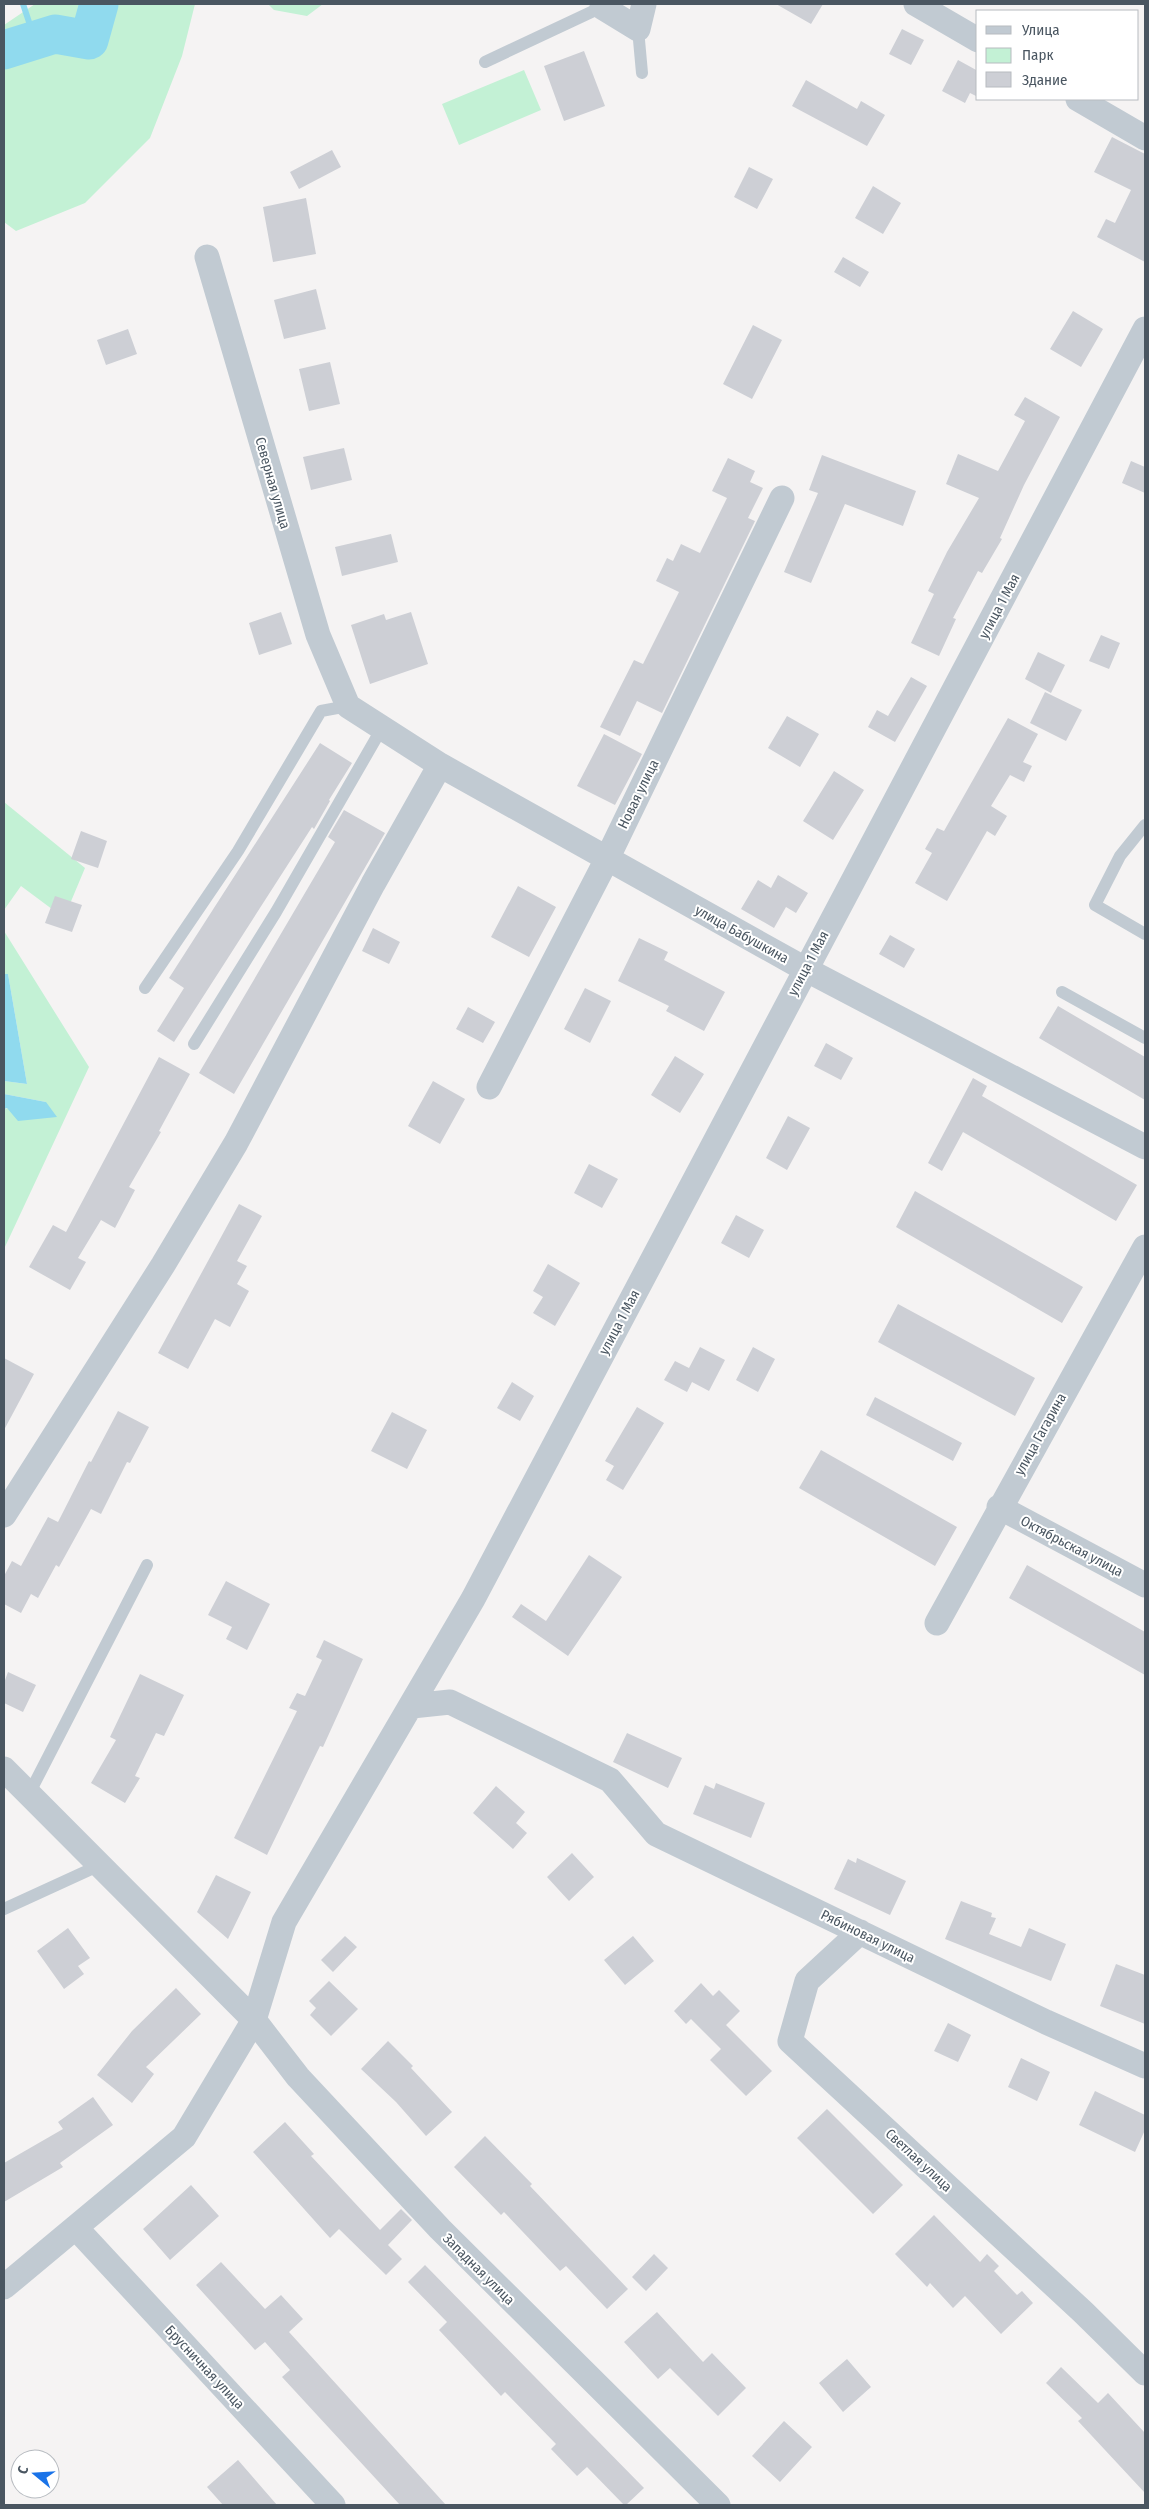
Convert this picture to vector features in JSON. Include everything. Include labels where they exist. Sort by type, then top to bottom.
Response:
[{"type":"street","points":[[602,5],[638,29],[644,4]]},
{"type":"street","points":[[916,4],[976,39]]},
{"type":"street","points":[[1080,100],[1145,138]]},
{"type":"street","name":"Северная улица","points":[[207,257],[318,635],[348,706]]},
{"type":"street","name":"улица 1 Мая","points":[[4,2287],[184,2137],[254,2020],[284,1922],[474,1599],[805,969],[1145,329]]},
{"type":"street","name":"Новая улица","points":[[489,1087],[607,859],[782,498]]},
{"type":"street","name":"улица Бабушкина","points":[[348,706],[440,765],[805,969],[1145,1147]]},
{"type":"street","points":[[4,1515],[163,1265],[236,1143],[373,884],[440,765]]},
{"type":"street","name":"улица Гагарина","points":[[936,1623],[1145,1247]]},
{"type":"street","name":"Октябрьская улица","points":[[999,1507],[1145,1585]]},
{"type":"street","name":"Рябиновая улица","points":[[412,1706],[450,1702],[610,1780],[656,1834],[1046,2022],[1145,2066]]},
{"type":"street","name":"Западная улица","points":[[4,1769],[254,2020],[298,2077],[440,2229],[718,2505]]},
{"type":"street","name":"Светлая улица","points":[[860,1932],[807,1980],[790,2041],[1083,2312],[1145,2373]]},
{"type":"street","name":"Брусничная улица","points":[[76,2228],[333,2505]]},
{"type":"lane","points":[[485,62],[602,5]]},
{"type":"lane","points":[[638,29],[642,73]]},
{"type":"lane","points":[[145,988],[238,851],[321,711],[348,706]]},
{"type":"lane","points":[[194,1044],[276,912],[382,728]]},
{"type":"lane","points":[[1145,825],[1120,856],[1095,905],[1145,934]]},
{"type":"lane","points":[[1062,992],[1145,1038]]},
{"type":"lane","points":[[29,1794],[147,1565]]},
{"type":"lane","points":[[4,1909],[100,1865]]},
{"type":"green space","points":[[35,4],[195,4],[182,56],[150,138],[85,203],[16,231],[4,222],[4,25]]},
{"type":"green space","points":[[268,4],[323,4],[307,16],[274,10]]},
{"type":"green space","points":[[524,70],[541,110],[459,145],[442,104]]},
{"type":"green space","points":[[4,802],[85,868],[64,918],[21,886],[4,910]]},
{"type":"green space","points":[[4,931],[89,1067],[4,1249],[4,1109],[46,1102],[4,1094],[4,1081],[27,1084],[8,974],[4,974]]},
{"type":"water","points":[[4,974],[8,974],[27,1084],[4,1081]]},
{"type":"water","points":[[4,1094],[46,1102],[57,1117],[18,1121],[7,1108],[4,1109]]},
{"type":"building","points":[[776,4],[823,4],[811,24]]},
{"type":"building","points":[[902,29],[924,40],[911,65],[889,54]]},
{"type":"building","points":[[584,51],[605,106],[564,121],[544,66]]},
{"type":"building","points":[[958,60],[976,70],[976,96],[970,93],[965,103],[942,91]]},
{"type":"building","points":[[806,80],[857,109],[861,101],[885,115],[867,146],[792,106]]},
{"type":"building","points":[[1112,137],[1145,154],[1145,262],[1097,237],[1106,219],[1115,223],[1131,190],[1094,172]]},
{"type":"building","points":[[332,150],[341,167],[299,189],[290,172]]},
{"type":"building","points":[[749,167],[773,179],[757,209],[734,197]]},
{"type":"building","points":[[873,186],[901,203],[883,234],[855,218]]},
{"type":"building","points":[[306,198],[316,254],[273,262],[263,207]]},
{"type":"building","points":[[843,257],[869,272],[860,287],[834,272]]},
{"type":"building","points":[[316,289],[326,329],[284,339],[274,300]]},
{"type":"building","points":[[1073,311],[1103,329],[1081,367],[1050,349]]},
{"type":"building","points":[[753,325],[782,340],[752,399],[723,384]]},
{"type":"building","points":[[128,329],[137,354],[106,365],[97,340]]},
{"type":"building","points":[[330,362],[340,404],[309,411],[299,369]]},
{"type":"building","points":[[1025,397],[1060,417],[1024,485],[1000,538],[1002,539],[982,573],[978,571],[953,618],[956,619],[939,656],[911,643],[934,594],[928,591],[947,552],[979,498],[946,484],[958,454],[998,471],[1025,421],[1014,415]]},
{"type":"building","points":[[344,448],[352,480],[311,490],[303,457]]},
{"type":"building","points":[[822,455],[916,491],[903,526],[845,504],[811,583],[784,572],[818,493],[809,490]]},
{"type":"building","points":[[728,458],[755,471],[750,482],[763,488],[748,518],[755,521],[662,713],[637,701],[620,736],[600,727],[634,660],[643,664],[679,592],[656,581],[667,558],[673,561],[681,544],[700,553],[727,498],[712,491]]},
{"type":"building","points":[[1131,461],[1145,467],[1145,493],[1122,483]]},
{"type":"building","points":[[391,534],[398,562],[342,576],[335,547]]},
{"type":"building","points":[[281,612],[292,644],[259,655],[249,623]]},
{"type":"building","points":[[411,612],[428,664],[370,684],[351,625],[384,614],[386,620]]},
{"type":"building","points":[[1101,635],[1120,643],[1109,669],[1089,661]]},
{"type":"building","points":[[1038,652],[1065,665],[1051,693],[1025,679]]},
{"type":"building","points":[[911,677],[927,686],[895,742],[868,727],[877,710],[888,716]]},
{"type":"building","points":[[1045,692],[1082,710],[1066,741],[1030,723]]},
{"type":"building","points":[[787,716],[819,734],[800,767],[768,748]]},
{"type":"building","points":[[1008,718],[1038,734],[1023,762],[1032,766],[1024,782],[1010,775],[991,806],[1007,816],[995,836],[987,831],[947,901],[915,883],[932,853],[925,849],[937,828],[944,831]]},
{"type":"building","points":[[604,734],[642,754],[615,805],[577,786]]},
{"type":"building","points":[[320,743],[352,763],[314,829],[312,827],[174,1042],[157,1031],[184,988],[169,978]]},
{"type":"building","points":[[834,771],[864,790],[833,840],[803,821]]},
{"type":"building","points":[[344,810],[385,833],[234,1094],[199,1073],[335,842],[328,837]]},
{"type":"building","points":[[81,831],[107,841],[98,868],[71,859]]},
{"type":"building","points":[[778,875],[808,893],[796,913],[786,907],[774,928],[741,909],[758,880],[771,888]]},
{"type":"building","points":[[518,886],[556,907],[529,957],[491,937]]},
{"type":"building","points":[[55,896],[82,905],[72,932],[45,923]]},
{"type":"building","points":[[373,928],[400,942],[389,964],[362,951]]},
{"type":"building","points":[[890,935],[915,949],[904,968],[879,954]]},
{"type":"building","points":[[639,938],[668,952],[664,960],[725,992],[704,1031],[666,1011],[669,1006],[618,981]]},
{"type":"building","points":[[585,988],[611,1001],[590,1043],[564,1029]]},
{"type":"building","points":[[1058,1006],[1145,1057],[1145,1100],[1039,1038]]},
{"type":"building","points":[[468,1007],[495,1022],[483,1043],[456,1029]]},
{"type":"building","points":[[826,1043],[853,1058],[841,1080],[814,1066]]},
{"type":"building","points":[[675,1056],[704,1074],[680,1113],[651,1095]]},
{"type":"building","points":[[159,1057],[190,1074],[159,1131],[161,1132],[129,1187],[135,1190],[115,1228],[101,1220],[78,1258],[86,1262],[70,1290],[29,1267],[53,1225],[66,1232]]},
{"type":"building","points":[[973,1078],[987,1086],[982,1096],[1137,1185],[1116,1221],[963,1132],[942,1171],[928,1163]]},
{"type":"building","points":[[433,1081],[465,1099],[440,1144],[408,1126]]},
{"type":"building","points":[[788,1116],[810,1128],[787,1170],[766,1158]]},
{"type":"building","points":[[589,1164],[618,1179],[602,1208],[574,1193]]},
{"type":"building","points":[[915,1191],[1083,1287],[1062,1323],[896,1227]]},
{"type":"building","points":[[239,1204],[262,1216],[237,1261],[247,1266],[237,1284],[249,1291],[230,1327],[215,1319],[188,1369],[158,1353]]},
{"type":"building","points":[[736,1215],[764,1230],[749,1258],[721,1243]]},
{"type":"building","points":[[548,1264],[580,1283],[555,1326],[533,1313],[543,1297],[533,1291]]},
{"type":"building","points":[[898,1304],[1035,1378],[1015,1416],[878,1342]]},
{"type":"building","points":[[700,1347],[725,1360],[709,1391],[692,1382],[687,1392],[664,1380],[675,1361],[689,1368]]},
{"type":"building","points":[[753,1347],[775,1359],[758,1392],[736,1380]]},
{"type":"building","points":[[4,1358],[34,1374],[4,1430]]},
{"type":"building","points":[[512,1382],[534,1396],[520,1421],[497,1408]]},
{"type":"building","points":[[875,1397],[962,1443],[953,1461],[866,1415]]},
{"type":"building","points":[[637,1407],[664,1423],[623,1490],[606,1480],[614,1466],[605,1461]]},
{"type":"building","points":[[118,1411],[149,1427],[130,1463],[127,1462],[101,1514],[91,1509],[59,1567],[56,1565],[38,1598],[31,1594],[21,1613],[4,1604],[4,1576],[12,1561],[21,1566],[48,1517],[58,1522],[89,1461],[91,1462]]},
{"type":"building","points":[[392,1412],[427,1430],[407,1469],[371,1451]]},
{"type":"building","points":[[821,1450],[957,1527],[935,1566],[799,1488]]},
{"type":"building","points":[[589,1555],[622,1577],[568,1656],[512,1617],[521,1604],[546,1621]]},
{"type":"building","points":[[1027,1565],[1145,1632],[1145,1675],[1009,1598]]},
{"type":"building","points":[[226,1581],[270,1604],[247,1650],[226,1639],[232,1627],[208,1615]]},
{"type":"building","points":[[324,1640],[363,1659],[323,1747],[320,1746],[267,1855],[234,1838],[297,1711],[289,1708],[297,1693],[305,1696],[322,1660],[316,1657]]},
{"type":"building","points":[[8,1672],[36,1685],[23,1712],[4,1703],[4,1683]]},
{"type":"building","points":[[140,1674],[184,1695],[164,1736],[156,1733],[135,1776],[140,1778],[125,1803],[91,1783],[116,1740],[110,1737]]},
{"type":"building","points":[[627,1733],[682,1758],[668,1788],[613,1762]]},
{"type":"building","points":[[716,1783],[765,1803],[751,1838],[693,1814],[705,1785],[714,1789]]},
{"type":"building","points":[[496,1786],[525,1812],[516,1823],[527,1833],[513,1849],[473,1813]]},
{"type":"building","points":[[572,1853],[594,1877],[569,1901],[547,1877]]},
{"type":"building","points":[[857,1858],[906,1881],[890,1915],[834,1889],[848,1859],[856,1863]]},
{"type":"building","points":[[216,1875],[251,1892],[228,1939],[197,1912]]},
{"type":"building","points":[[961,1901],[992,1913],[991,1917],[996,1918],[989,1934],[1021,1947],[1029,1928],[1066,1944],[1051,1981],[945,1939]]},
{"type":"building","points":[[68,1928],[90,1958],[78,1966],[84,1974],[64,1989],[37,1951]]},
{"type":"building","points":[[345,1936],[357,1947],[333,1972],[321,1960]]},
{"type":"building","points":[[633,1936],[654,1961],[625,1985],[604,1960]]},
{"type":"building","points":[[1116,1964],[1145,1975],[1145,2024],[1100,2006]]},
{"type":"building","points":[[329,1981],[358,2009],[331,2036],[310,2015],[316,2008],[309,2001]]},
{"type":"building","points":[[701,1983],[713,1996],[719,1990],[740,2011],[726,2025],[772,2071],[746,2096],[710,2060],[721,2049],[691,2019],[686,2024],[674,2011]]},
{"type":"building","points":[[176,1988],[201,2014],[146,2067],[154,2074],[132,2103],[97,2075],[132,2031]]},
{"type":"building","points":[[948,2023],[971,2035],[958,2062],[934,2051]]},
{"type":"building","points":[[388,2041],[413,2066],[411,2068],[452,2112],[426,2136],[396,2102],[361,2069]]},
{"type":"building","points":[[1021,2058],[1050,2072],[1037,2101],[1008,2087]]},
{"type":"building","points":[[1095,2091],[1145,2115],[1145,2130],[1135,2152],[1079,2125]]},
{"type":"building","points":[[93,2097],[113,2125],[60,2163],[63,2167],[4,2202],[4,2163],[63,2129],[58,2122]]},
{"type":"building","points":[[827,2109],[903,2185],[873,2214],[797,2138]]},
{"type":"building","points":[[285,2122],[314,2154],[311,2156],[380,2230],[401,2209],[412,2220],[388,2245],[402,2259],[386,2275],[339,2229],[330,2238],[253,2152]]},
{"type":"building","points":[[485,2136],[532,2184],[530,2186],[628,2289],[607,2309],[566,2266],[560,2271],[504,2212],[501,2215],[454,2167]]},
{"type":"building","points":[[191,2185],[219,2216],[170,2260],[143,2229]]},
{"type":"building","points":[[934,2215],[980,2262],[987,2254],[999,2266],[994,2271],[1017,2295],[1022,2291],[1033,2303],[1001,2334],[965,2296],[953,2308],[930,2283],[927,2287],[895,2254]]},
{"type":"building","points":[[654,2254],[668,2268],[646,2291],[632,2277]]},
{"type":"building","points":[[221,2262],[265,2309],[281,2295],[303,2319],[289,2332],[446,2505],[400,2505],[282,2377],[290,2370],[265,2342],[255,2350],[196,2285]]},
{"type":"building","points":[[425,2265],[644,2488],[626,2505],[587,2467],[577,2476],[551,2449],[556,2444],[505,2392],[501,2396],[439,2330],[447,2322],[408,2282]]},
{"type":"building","points":[[657,2312],[703,2362],[712,2353],[746,2388],[718,2416],[670,2368],[658,2379],[624,2342]]},
{"type":"building","points":[[847,2359],[871,2387],[843,2412],[819,2383]]},
{"type":"building","points":[[1061,2367],[1098,2403],[1108,2393],[1145,2433],[1145,2493],[1078,2421],[1082,2418],[1046,2383]]},
{"type":"building","points":[[784,2421],[812,2447],[780,2482],[752,2456]]},
{"type":"building","points":[[238,2460],[277,2505],[223,2505],[207,2487]]},
{"type":"waterway","points":[[23,4],[35,40]]},
{"type":"waterway","points":[[4,50],[55,34],[89,40],[99,4]]}]
